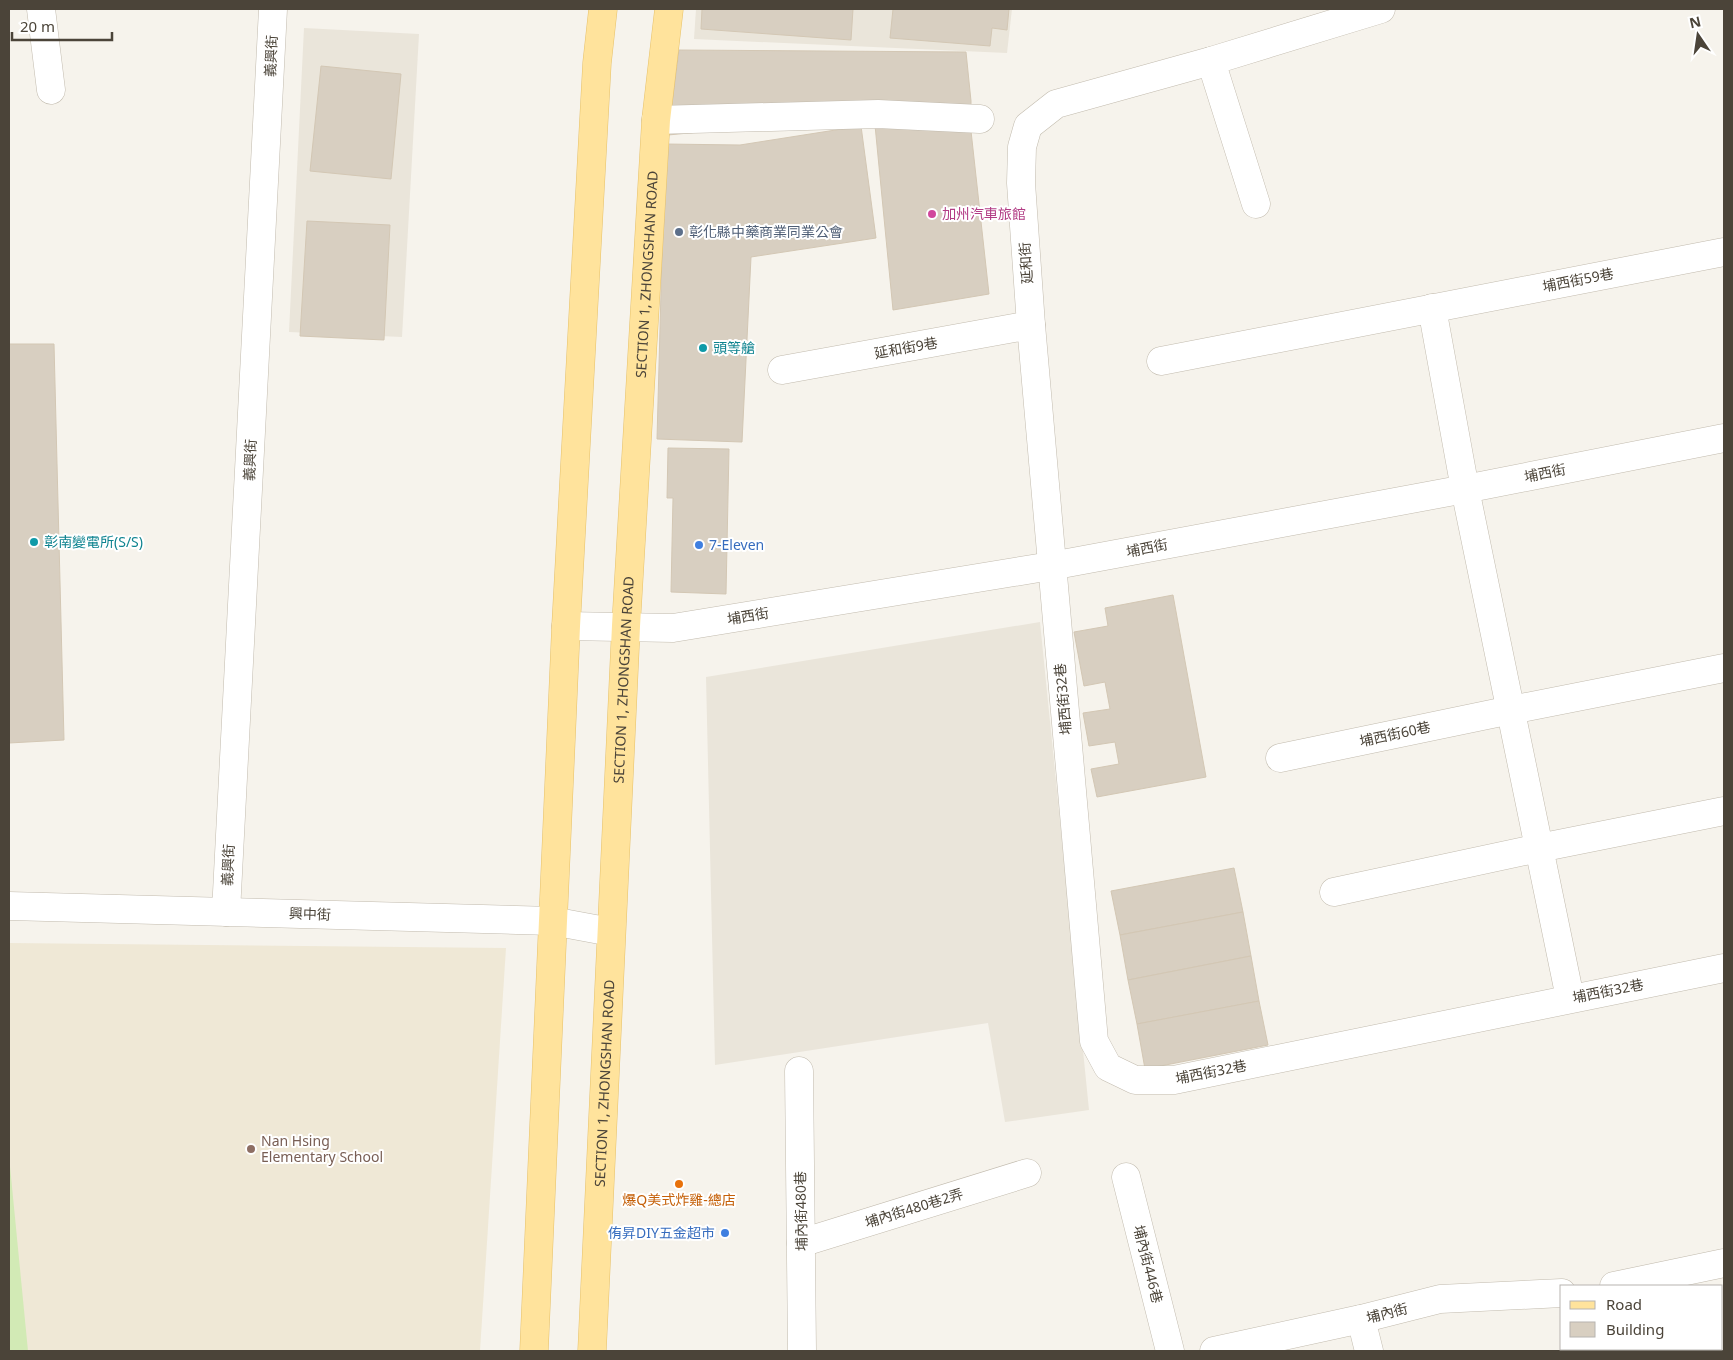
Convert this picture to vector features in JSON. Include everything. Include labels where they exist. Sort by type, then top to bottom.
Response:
[{"type":"main road","points":[[534,1351],[566,626],[597,63],[603,9]]},
{"type":"main road","name":"SECTION 1, ZHONGSHAN ROAD","points":[[592,1351],[626,626],[656,120],[669,9]]},
{"type":"street","points":[[40,9],[51,90]]},
{"type":"street","name":"義興街","points":[[226,912],[274,9]]},
{"type":"street","name":"延和街","points":[[1051,566],[1021,183],[1022,147],[1028,126],[1056,104],[1212,61],[1381,9]]},
{"type":"street","points":[[1212,61],[1256,204]]},
{"type":"street","points":[[656,120],[878,114],[980,118]]},
{"type":"street","name":"埔西街59巷","points":[[1160,361],[1724,252]]},
{"type":"street","points":[[1432,308],[1465,489],[1570,998]]},
{"type":"street","name":"延和街9巷","points":[[782,370],[1031,326]]},
{"type":"street","name":"埔西街","points":[[566,626],[673,628],[1051,566],[1465,489],[1724,438]]},
{"type":"street","name":"埔西街32巷","points":[[1051,566],[1094,1041],[1108,1067],[1135,1080],[1174,1080],[1724,968]]},
{"type":"street","name":"埔西街60巷","points":[[1280,758],[1724,668]]},
{"type":"street","points":[[1334,892],[1724,811]]},
{"type":"street","name":"興中街","points":[[9,906],[552,921],[611,932]]},
{"type":"street","name":"埔內街480巷","points":[[799,1071],[802,1351]]},
{"type":"street","name":"埔內街480巷2弄","points":[[801,1243],[1027,1173]]},
{"type":"street","name":"埔內街446巷","points":[[1126,1177],[1170,1351]]},
{"type":"street","points":[[1619,1285],[1724,1264]]},
{"type":"street","name":"埔內街","points":[[1214,1351],[1362,1319],[1440,1299],[1560,1293]]},
{"type":"street","points":[[1362,1319],[1369,1351]]},
{"type":"shaded area","points":[[696,9],[1012,9],[1007,53],[694,39]]},
{"type":"shaded area","points":[[304,28],[419,34],[402,337],[289,332]]},
{"type":"shaded area","points":[[1040,622],[1089,1110],[1005,1122],[988,1023],[715,1065],[706,677]]},
{"type":"shaded area","name":"Nan Hsing Elementary School","points":[[9,943],[506,948],[480,1351],[9,1351]]},
{"type":"green space","points":[[9,1156],[28,1351],[9,1351]]},
{"type":"building","points":[[702,9],[853,9],[851,40],[701,29]]},
{"type":"building","points":[[893,9],[1009,9],[1007,30],[992,28],[990,46],[890,38]]},
{"type":"building","name":"加州汽車旅館","points":[[679,50],[966,52],[971,101],[971,131],[989,294],[893,310],[874,115],[668,135]]},
{"type":"building","points":[[321,66],[401,74],[391,179],[310,171]]},
{"type":"building","name":"頭等艙","points":[[861,126],[876,238],[751,257],[742,442],[657,439],[665,144],[740,145]]},
{"type":"building","points":[[307,221],[390,225],[384,340],[300,336]]},
{"type":"building","name":"彰南變電所(S/S)","points":[[9,344],[54,344],[64,740],[9,743]]},
{"type":"building","name":"7-Eleven","points":[[668,448],[729,449],[726,594],[671,592],[673,498],[667,498]]},
{"type":"building","points":[[1173,595],[1206,777],[1097,797],[1091,769],[1119,764],[1115,742],[1089,746],[1083,713],[1110,709],[1105,682],[1084,686],[1074,632],[1108,626],[1105,608]]},
{"type":"building","points":[[1234,868],[1243,912],[1120,935],[1111,891]]},
{"type":"building","points":[[1243,912],[1251,956],[1128,980],[1120,935]]},
{"type":"building","points":[[1251,956],[1259,1001],[1137,1024],[1128,980]]},
{"type":"building","points":[[1259,1001],[1268,1045],[1145,1069],[1137,1024]]},
{"type":"place","name":"加州汽車旅館","points":[[932,214]]},
{"type":"place","name":"彰化縣中藥商業同業公會","points":[[679,232]]},
{"type":"place","name":"頭等艙","points":[[703,348]]},
{"type":"place","name":"彰南變電所(S/S)","points":[[34,542]]},
{"type":"place","name":"7-Eleven","points":[[699,545]]},
{"type":"place","name":"Nan Hsing Elementary School","points":[[251,1149]]},
{"type":"place","name":"爆Q美式炸雞-總店","points":[[679,1184]]},
{"type":"place","name":"侑昇DIY五金超市","points":[[725,1233]]}]
